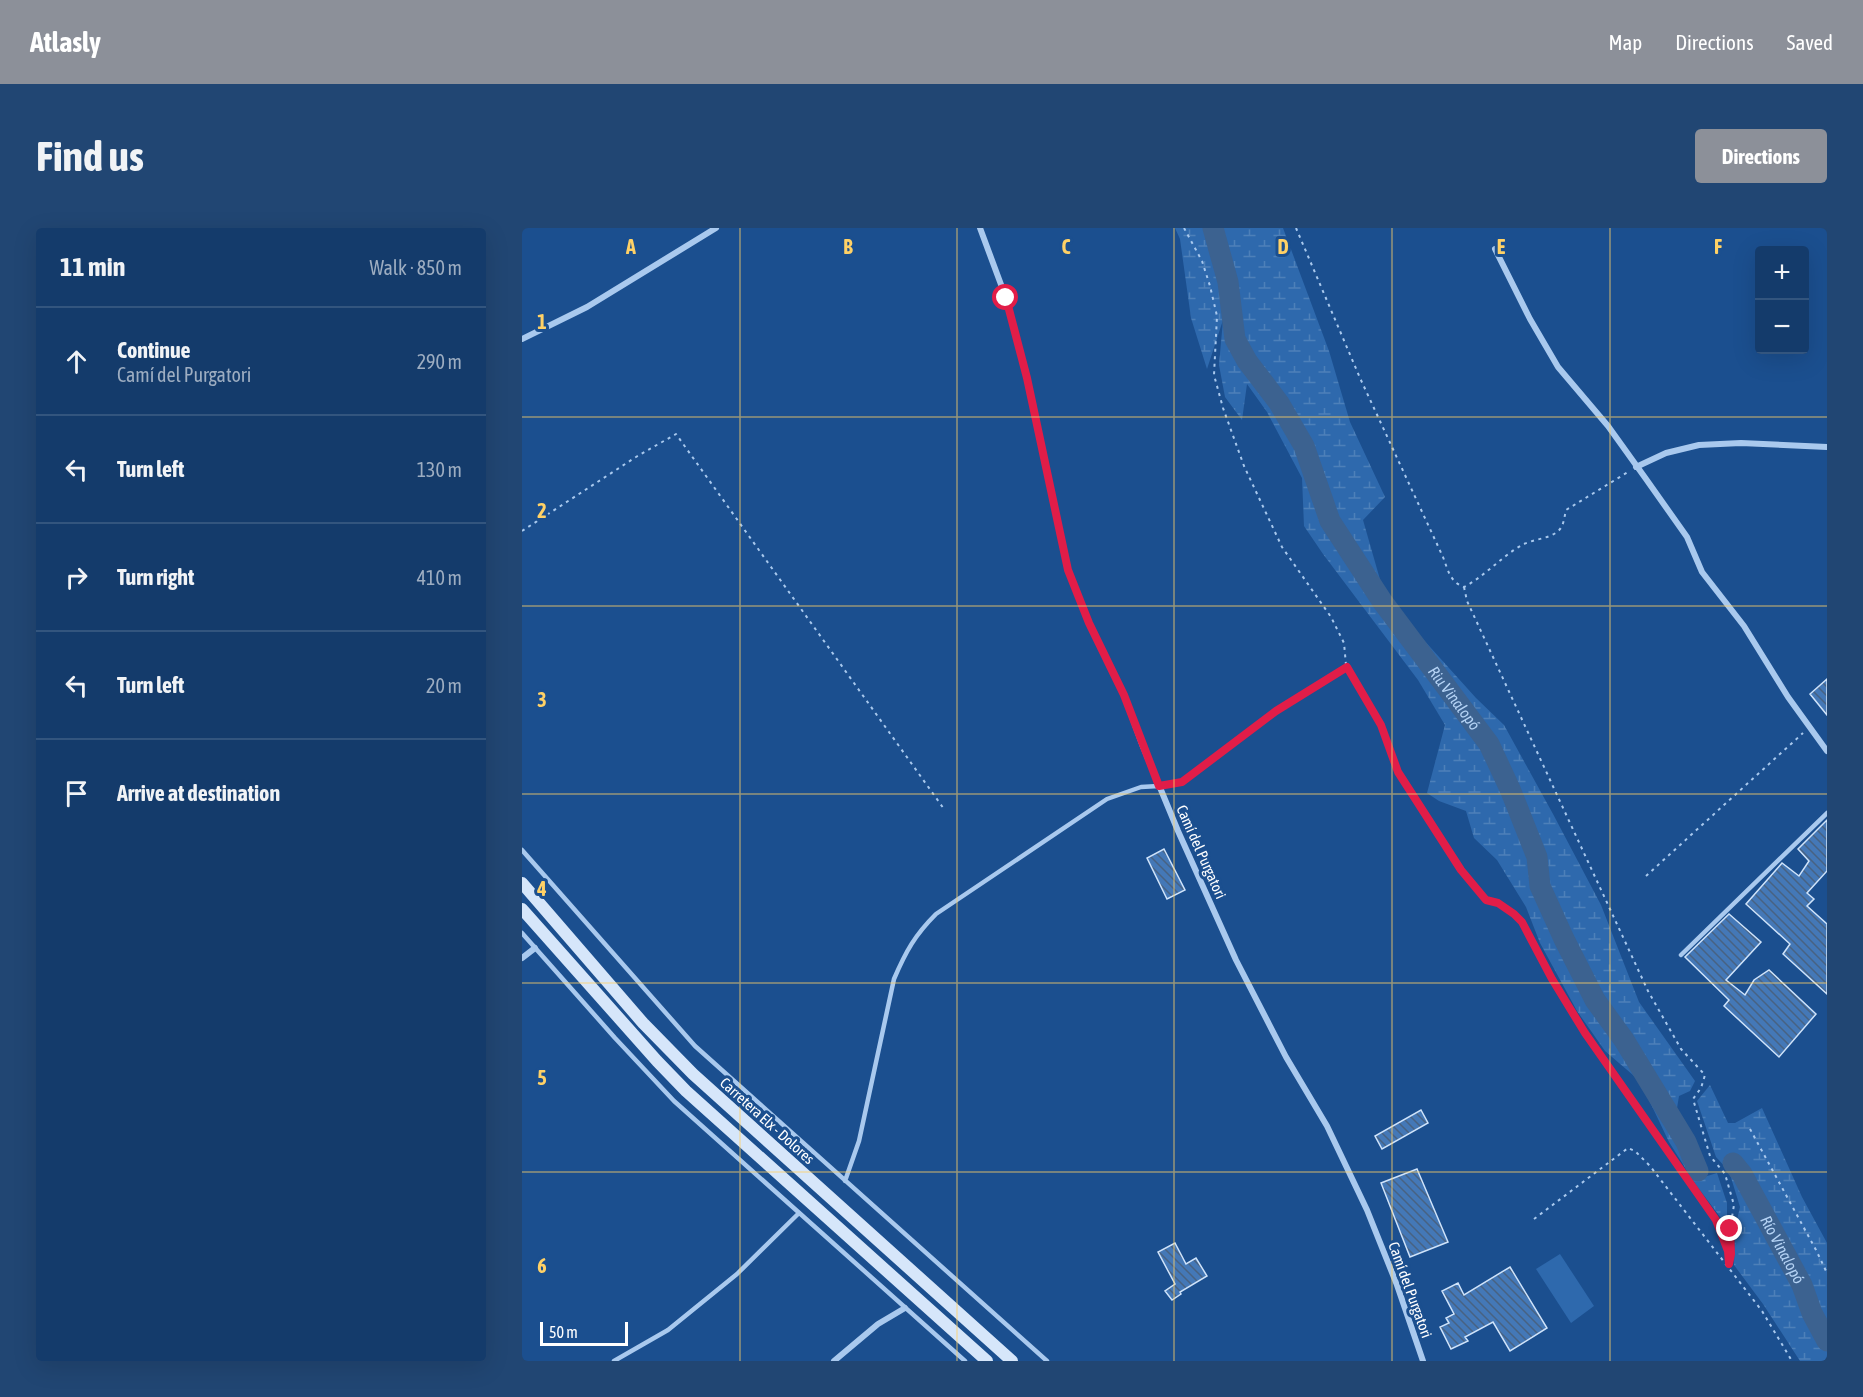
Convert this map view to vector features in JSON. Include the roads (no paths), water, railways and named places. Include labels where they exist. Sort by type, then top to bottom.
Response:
[{"type":"main road","name":"Carretera Elx - Dolores","points":[[522,883],[644,1023],[693,1074],[1012,1361]]},
{"type":"main road","points":[[522,909],[686,1091],[987,1361]]},
{"type":"street","points":[[522,339],[587,307],[716,228]]},
{"type":"street","name":"Camí del Purgatori","points":[[980,228],[1006,298],[1027,378],[1068,570],[1089,623],[1124,695],[1159,786],[1236,960],[1276,1039],[1327,1126],[1367,1210],[1397,1285],[1423,1361]]},
{"type":"street","points":[[1495,249],[1530,319],[1558,367],[1608,426],[1687,537],[1702,572],[1744,626],[1788,697],[1827,750]]},
{"type":"street","points":[[1636,467],[1666,453],[1699,445],[1741,443],[1827,447]]},
{"type":"street","points":[[522,958],[535,948]]},
{"type":"street","points":[[834,1361],[878,1324],[905,1308]]},
{"type":"lane","points":[[845,1181],[859,1141],[894,979],[904,954],[919,931],[936,914],[1107,799],[1142,787],[1159,786]]},
{"type":"lane","points":[[1681,955],[1827,813]]},
{"type":"lane","points":[[522,850],[695,1046],[1047,1361]]},
{"type":"lane","points":[[522,933],[674,1101],[965,1361]]},
{"type":"lane","points":[[614,1361],[668,1329],[737,1274],[798,1214]]},
{"type":"waterway","name":"Riu Vinalopó","points":[[1213,228],[1228,282],[1235,339],[1247,361],[1279,403],[1304,446],[1330,521],[1382,601],[1489,744],[1537,857],[1540,886],[1564,939],[1595,1000],[1624,1040],[1686,1142],[1698,1171]]},
{"type":"waterway","name":"Río Vinalopó","points":[[1733,1163],[1742,1174],[1802,1285],[1812,1313],[1827,1341]]}]
